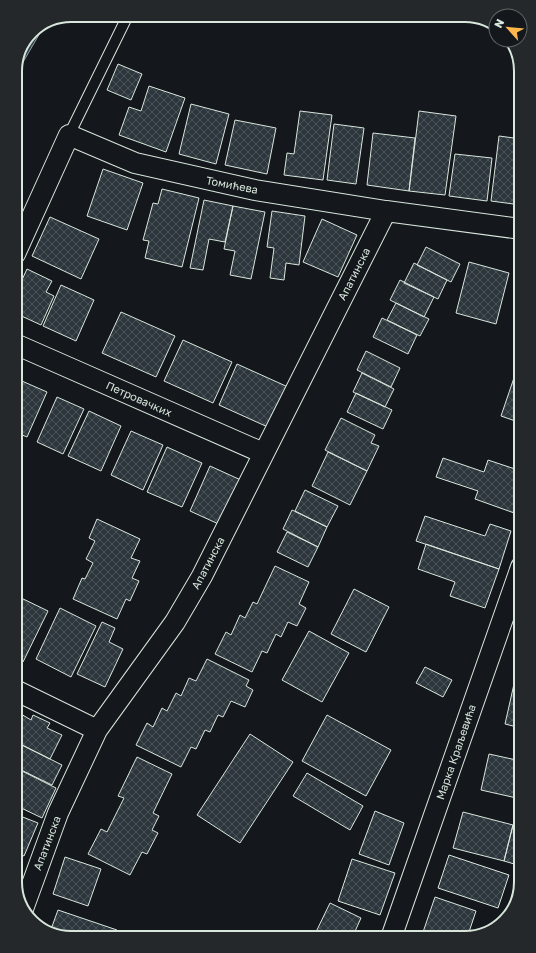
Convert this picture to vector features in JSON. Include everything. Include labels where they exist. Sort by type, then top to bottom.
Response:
[{"type":"street","name":"Томићева","points":[[69,135],[135,163],[195,178],[254,190],[386,211],[514,227]]},
{"type":"street","points":[[22,239],[69,135]]},
{"type":"street","name":"Апатинска","points":[[26,901],[58,813],[97,730],[174,622],[202,576],[386,211]]},
{"type":"street","name":"Петровачких","points":[[22,347],[263,453]]},
{"type":"street","name":"Марка Краљевића","points":[[393,931],[514,587]]},
{"type":"street","points":[[22,693],[97,730]]},
{"type":"lane","points":[[69,135],[125,22]]},
{"type":"water","points":[[40,33],[23,62],[27,49]]},
{"type":"building","points":[[118,64],[142,74],[131,100],[107,90]]},
{"type":"building","points":[[149,86],[185,98],[166,152],[119,135],[129,107],[141,111]]},
{"type":"building","points":[[191,104],[229,114],[216,164],[179,154]]},
{"type":"building","points":[[300,111],[332,115],[323,180],[284,175],[287,153],[294,154]]},
{"type":"building","points":[[419,111],[456,116],[445,195],[409,191]]},
{"type":"building","points":[[235,120],[276,128],[267,174],[225,165]]},
{"type":"building","points":[[334,124],[364,128],[356,184],[327,180]]},
{"type":"building","points":[[373,133],[415,138],[409,191],[367,185]]},
{"type":"building","points":[[499,136],[514,138],[514,204],[491,201]]},
{"type":"building","points":[[455,154],[492,158],[487,201],[449,196]]},
{"type":"building","points":[[103,169],[143,183],[127,230],[87,216]]},
{"type":"building","points":[[162,189],[199,198],[182,267],[145,258],[149,241],[143,240],[153,203],[158,204]]},
{"type":"building","points":[[204,200],[233,206],[225,242],[209,239],[203,270],[190,268]]},
{"type":"building","points":[[233,206],[265,212],[251,279],[230,275],[235,251],[224,249]]},
{"type":"building","points":[[272,211],[305,216],[299,265],[286,263],[284,280],[270,278],[274,248],[267,247]]},
{"type":"building","points":[[50,217],[99,239],[81,279],[32,256]]},
{"type":"building","points":[[322,219],[357,235],[338,277],[303,262]]},
{"type":"building","points":[[426,247],[460,264],[451,282],[417,265]]},
{"type":"building","points":[[469,262],[509,273],[496,324],[456,313]]},
{"type":"building","points":[[414,263],[447,280],[438,299],[404,283]]},
{"type":"building","points":[[27,269],[52,281],[46,292],[54,296],[41,325],[22,316],[22,280]]},
{"type":"building","points":[[400,280],[434,297],[424,317],[390,300]]},
{"type":"building","points":[[61,285],[94,300],[76,341],[43,326]]},
{"type":"building","points":[[396,303],[429,319],[420,336],[387,320]]},
{"type":"building","points":[[121,312],[175,336],[156,377],[102,353]]},
{"type":"building","points":[[382,318],[417,335],[408,354],[373,337]]},
{"type":"building","points":[[183,340],[232,362],[213,403],[164,381]]},
{"type":"building","points":[[366,351],[400,368],[391,387],[357,370]]},
{"type":"building","points":[[237,364],[288,387],[270,428],[219,405]]},
{"type":"building","points":[[362,373],[394,389],[385,407],[353,392]]},
{"type":"building","points":[[514,378],[514,421],[501,416]]},
{"type":"building","points":[[22,381],[47,392],[27,437],[22,435]]},
{"type":"building","points":[[356,393],[392,410],[383,429],[347,412]]},
{"type":"building","points":[[57,397],[84,409],[63,454],[37,442]]},
{"type":"building","points":[[89,411],[121,426],[101,471],[68,456]]},
{"type":"building","points":[[341,418],[375,435],[371,443],[379,446],[367,471],[325,450]]},
{"type":"building","points":[[131,431],[163,445],[143,490],[111,475]]},
{"type":"building","points":[[167,447],[202,463],[182,507],[147,492]]},
{"type":"building","points":[[328,452],[367,471],[350,505],[312,486]]},
{"type":"building","points":[[443,458],[484,472],[488,460],[514,469],[514,513],[475,499],[478,491],[436,477]]},
{"type":"building","points":[[210,466],[243,481],[223,526],[190,511]]},
{"type":"building","points":[[305,490],[338,506],[327,527],[295,511]]},
{"type":"building","points":[[292,510],[327,527],[318,547],[283,529]]},
{"type":"building","points":[[425,516],[485,536],[490,524],[511,531],[499,569],[416,541]]},
{"type":"building","points":[[97,519],[140,539],[131,558],[140,561],[132,578],[139,581],[130,601],[126,599],[117,619],[73,599],[82,578],[85,579],[93,563],[86,559],[95,541],[89,538]]},
{"type":"building","points":[[287,532],[318,547],[308,567],[277,552]]},
{"type":"building","points":[[426,544],[499,569],[485,608],[450,596],[455,582],[418,569]]},
{"type":"building","points":[[275,566],[309,582],[299,604],[306,608],[297,626],[288,622],[281,637],[276,634],[267,653],[262,651],[252,672],[215,654],[226,632],[231,635],[240,615],[245,618],[253,602],[257,604]]},
{"type":"building","points":[[354,589],[389,607],[366,652],[331,634]]},
{"type":"building","points":[[22,598],[48,611],[22,662]]},
{"type":"building","points":[[60,608],[96,626],[71,677],[36,659]]},
{"type":"building","points":[[102,622],[115,628],[109,642],[123,649],[105,687],[77,674]]},
{"type":"building","points":[[309,631],[349,653],[322,702],[282,680]]},
{"type":"building","points":[[207,659],[249,680],[246,686],[253,690],[245,707],[231,701],[223,717],[218,715],[210,732],[205,730],[196,749],[191,747],[181,767],[136,745],[147,723],[153,727],[162,708],[167,711],[176,693],[181,696],[189,678],[196,681]]},
{"type":"building","points":[[425,667],[452,680],[443,697],[416,683]]},
{"type":"building","points":[[514,684],[514,726],[505,724]]},
{"type":"building","points":[[22,715],[31,720],[33,715],[50,723],[47,728],[62,735],[50,759],[22,745]]},
{"type":"building","points":[[327,715],[391,750],[366,796],[302,761]]},
{"type":"building","points":[[250,734],[293,762],[240,843],[197,815]]},
{"type":"building","points":[[22,745],[62,765],[52,785],[22,770]]},
{"type":"building","points":[[489,754],[514,759],[514,797],[481,790]]},
{"type":"building","points":[[137,757],[172,774],[153,813],[159,816],[152,830],[158,833],[147,854],[142,852],[130,875],[88,854],[101,829],[107,832],[124,798],[118,796]]},
{"type":"building","points":[[22,771],[56,788],[42,818],[22,808]]},
{"type":"building","points":[[307,773],[363,806],[350,830],[293,796]]},
{"type":"building","points":[[375,811],[404,823],[389,865],[359,854]]},
{"type":"building","points":[[463,812],[513,825],[504,861],[453,848]]},
{"type":"building","points":[[22,817],[38,823],[24,856],[22,855]]},
{"type":"building","points":[[513,825],[514,825],[514,864],[504,861]]},
{"type":"building","points":[[449,855],[509,875],[498,908],[438,888]]},
{"type":"building","points":[[65,857],[101,869],[88,906],[53,894]]},
{"type":"building","points":[[352,859],[395,873],[380,915],[338,901]]},
{"type":"building","points":[[435,897],[476,911],[469,931],[423,931]]},
{"type":"building","points":[[330,903],[361,918],[355,931],[316,931]]},
{"type":"building","points":[[58,910],[117,930],[68,931],[52,927]]}]
